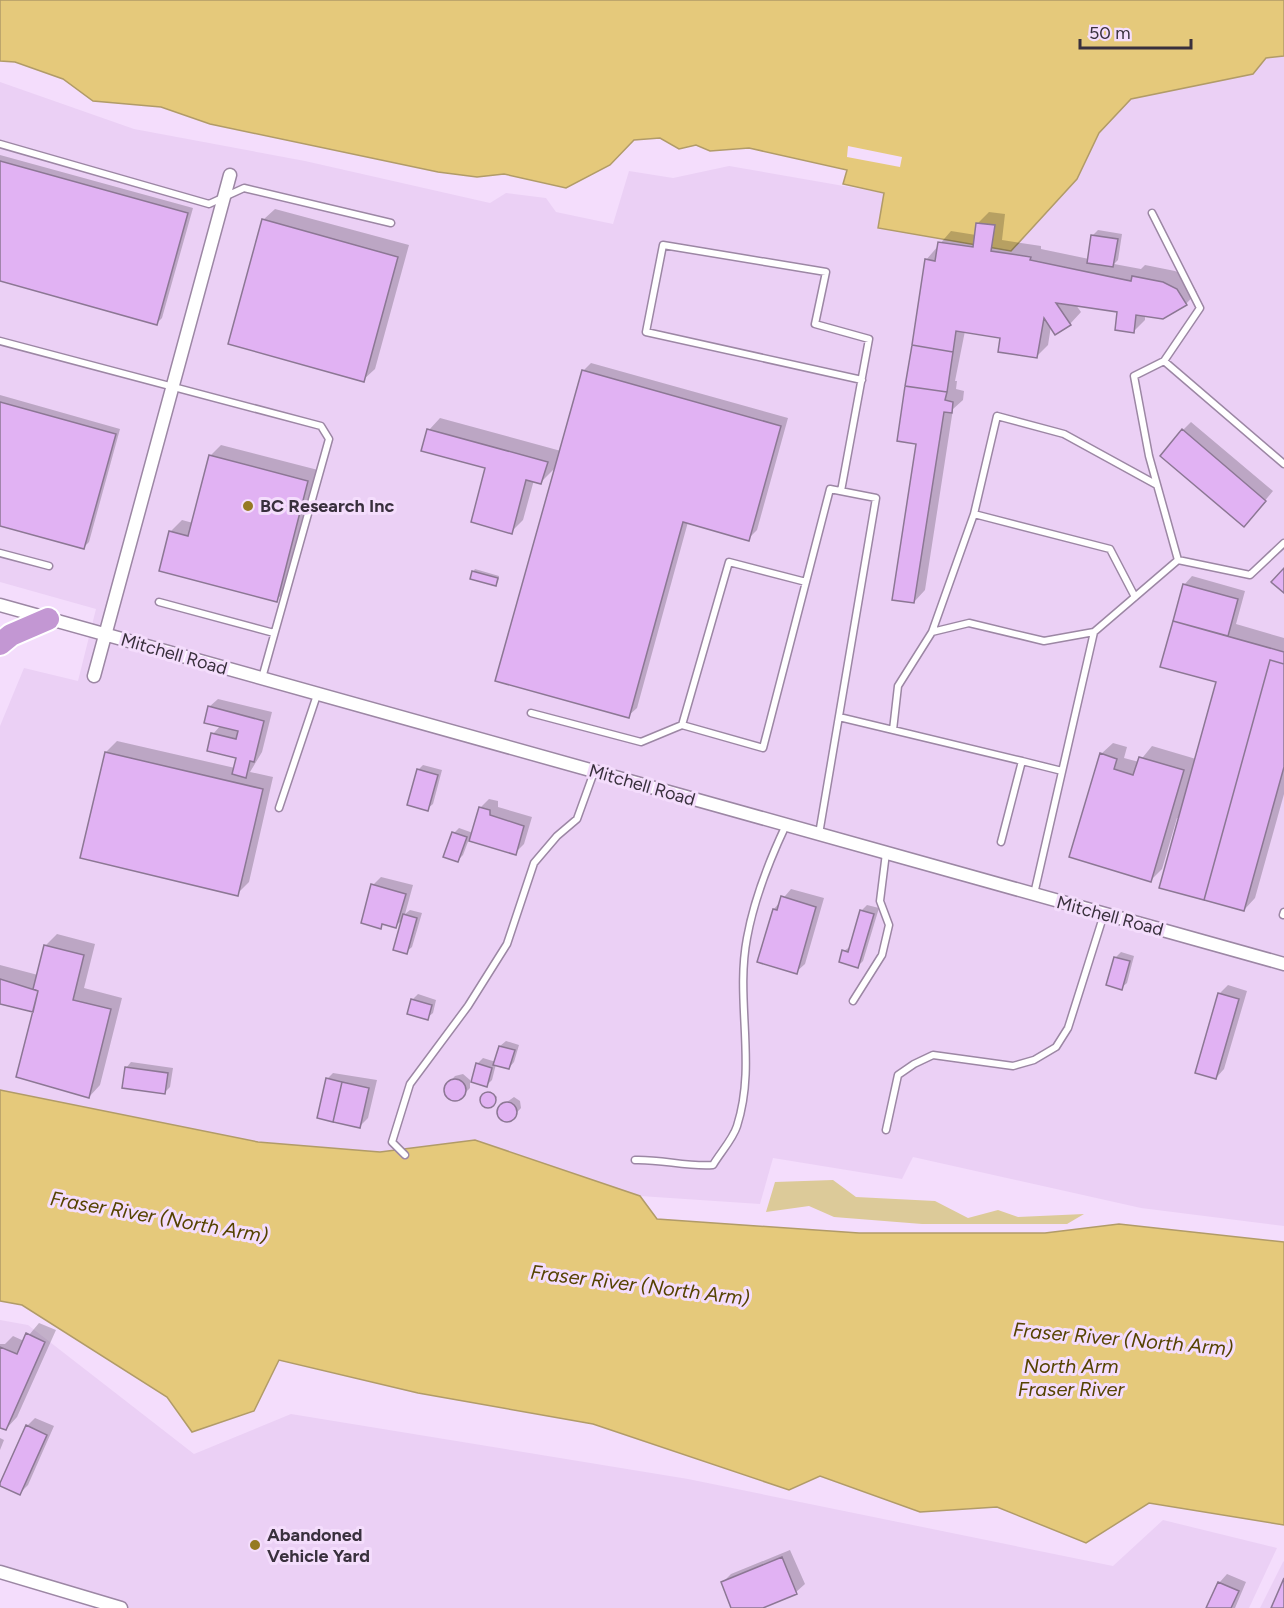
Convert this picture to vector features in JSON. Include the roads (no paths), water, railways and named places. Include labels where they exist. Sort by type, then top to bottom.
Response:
[{"type":"highway","points":[[0,644],[10,635],[48,619]]},
{"type":"street","points":[[94,676],[230,176]]},
{"type":"street","name":"Mitchell Road","points":[[0,605],[1284,964]]},
{"type":"street","points":[[0,1572],[121,1608]]},
{"type":"lane","points":[[0,144],[209,204],[244,188],[390,223]]},
{"type":"lane","points":[[1152,213],[1200,308],[1164,361],[1134,376],[1149,456],[1178,560]]},
{"type":"lane","points":[[841,491],[862,380],[869,339],[815,324],[826,272],[663,245],[646,332],[862,380]]},
{"type":"lane","points":[[0,341],[321,426],[329,439],[262,679]]},
{"type":"lane","points":[[1164,361],[1284,464]]},
{"type":"lane","points":[[893,730],[898,686],[932,632],[974,514],[996,416],[1064,434],[1157,485]]},
{"type":"lane","points":[[531,713],[641,742],[682,725],[764,748],[830,489],[876,498],[819,834]]},
{"type":"lane","points":[[974,514],[1110,549],[1135,597]]},
{"type":"lane","points":[[1178,560],[1250,575],[1284,543]]},
{"type":"lane","points":[[0,553],[49,566]]},
{"type":"lane","points":[[932,632],[969,623],[1044,641],[1094,633],[1178,560]]},
{"type":"lane","points":[[682,725],[729,562],[806,582]]},
{"type":"lane","points":[[159,602],[274,633]]},
{"type":"lane","points":[[1034,895],[1094,633]]},
{"type":"lane","points":[[279,808],[317,695]]},
{"type":"lane","points":[[839,717],[1062,771]]},
{"type":"lane","points":[[1001,842],[1022,761]]},
{"type":"lane","points":[[405,1155],[393,1142],[410,1084],[468,1006],[507,944],[534,863],[557,836],[577,819],[594,772]]},
{"type":"lane","points":[[635,1160],[656,1159],[698,1166],[713,1165],[737,1128],[748,1069],[742,984],[747,938],[760,890],[786,825]]},
{"type":"lane","points":[[853,1001],[882,955],[887,935],[889,925],[880,901],[886,854]]},
{"type":"lane","points":[[886,1130],[898,1075],[914,1064],[933,1055],[1013,1066],[1034,1060],[1056,1047],[1068,1028],[1104,914]]},
{"type":"water","points":[[0,0],[1284,0],[1284,56],[1266,58],[1253,74],[1131,99],[1099,133],[1077,179],[1011,251],[878,228],[884,193],[843,184],[847,170],[749,148],[710,151],[696,145],[679,149],[660,138],[634,140],[610,165],[566,188],[504,174],[477,177],[438,172],[210,124],[161,107],[93,101],[63,79],[15,62],[0,61]]},
{"type":"water","name":"North Arm Fraser River","points":[[0,1090],[258,1142],[380,1152],[475,1140],[640,1196],[657,1219],[859,1233],[1045,1233],[1119,1224],[1284,1242],[1284,1525],[1149,1503],[1086,1543],[997,1507],[920,1512],[820,1476],[789,1490],[593,1424],[418,1393],[279,1360],[254,1411],[192,1432],[167,1397],[22,1305],[0,1301]]},
{"type":"place","name":"BC Research Inc","points":[[248,506]]},
{"type":"place","name":"Abandoned Vehicle Yard","points":[[255,1545]]},
{"type":"water label","name":"Fraser River (North Arm)","points":[[159,1217]]},
{"type":"water label","name":"Fraser River (North Arm)","points":[[640,1285]]},
{"type":"water label","name":"Fraser River (North Arm)","points":[[1123,1339]]}]
